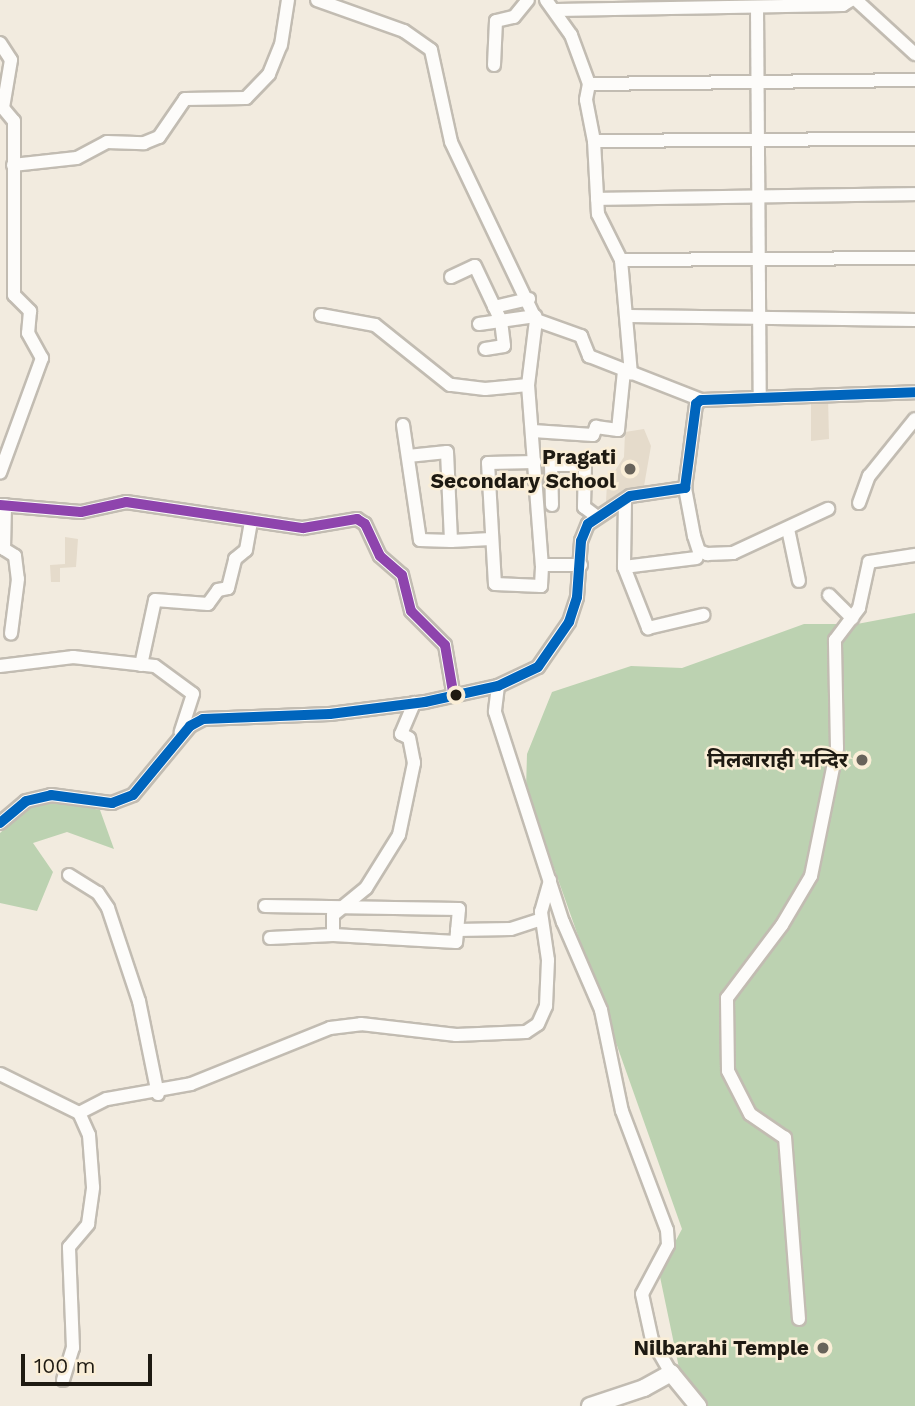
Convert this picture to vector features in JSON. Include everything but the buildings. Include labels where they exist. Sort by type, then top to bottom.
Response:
[{"type":"main road","points":[[590,1406],[644,1388],[671,1373],[698,1406]]},
{"type":"street","points":[[13,165],[77,158],[107,142],[144,143],[159,137],[185,99],[233,101],[256,93],[281,45],[288,0]]},
{"type":"street","points":[[317,0],[404,31],[431,50],[451,142],[536,318],[528,385],[533,431],[535,463],[542,565],[541,586],[495,584],[488,463],[535,463],[588,466],[584,508],[596,516]]},
{"type":"street","points":[[494,65],[496,21],[514,17],[528,0]]},
{"type":"street","points":[[533,431],[593,435],[596,427],[618,430],[628,372],[629,316],[621,260],[598,214],[594,141],[586,100],[589,84],[556,10],[546,0]]},
{"type":"street","points":[[556,10],[757,8],[843,5],[854,0],[915,54]]},
{"type":"street","points":[[757,8],[756,196],[760,397]]},
{"type":"street","points":[[0,43],[10,61],[3,103],[14,121],[15,295],[30,311],[30,342],[42,358],[0,473]]},
{"type":"street","points":[[589,84],[915,80]]},
{"type":"street","points":[[594,141],[915,139]]},
{"type":"street","points":[[597,199],[915,194]]},
{"type":"street","points":[[621,260],[915,258]]},
{"type":"street","points":[[451,277],[475,266],[500,321],[504,346],[485,349]]},
{"type":"street","points":[[494,307],[529,299]]},
{"type":"street","points":[[321,316],[375,326],[450,385],[485,389],[528,385]]},
{"type":"street","points":[[629,316],[915,320]]},
{"type":"street","points":[[479,324],[536,318],[581,336],[589,356],[701,400],[915,393]]},
{"type":"street","points":[[701,400],[696,404],[685,488],[699,551],[733,553],[828,509]]},
{"type":"street","points":[[859,503],[869,476],[915,419]]},
{"type":"street","points":[[403,425],[420,540],[491,539]]},
{"type":"street","points":[[408,456],[447,452],[451,541]]},
{"type":"street","points":[[551,465],[552,505]]},
{"type":"street","points":[[0,823],[26,801],[51,795],[112,803],[133,795],[182,736],[203,719],[330,714],[414,703],[453,692],[498,686],[538,667],[569,622],[581,565],[581,541],[596,516],[630,496],[685,488]]},
{"type":"street","points":[[625,501],[624,567],[648,628],[703,615]]},
{"type":"street","points":[[11,634],[18,579],[15,556],[4,549],[2,504],[81,512],[126,502],[303,528],[357,520],[365,524],[380,556],[402,575],[411,611],[445,645],[453,692]]},
{"type":"street","points":[[141,665],[155,600],[208,604],[218,590],[228,588],[235,559],[246,550],[251,522]]},
{"type":"street","points":[[788,529],[799,581]]},
{"type":"street","points":[[799,1320],[785,1138],[750,1114],[728,1071],[727,998],[782,925],[811,876],[837,748],[835,640],[852,618],[869,562],[915,555]]},
{"type":"street","points":[[624,567],[696,558]]},
{"type":"street","points":[[542,565],[581,565]]},
{"type":"street","points":[[829,595],[852,618]]},
{"type":"street","points":[[1,662],[72,657],[155,666],[193,694],[182,736]]},
{"type":"street","points":[[498,686],[495,712],[550,880],[601,1010],[622,1111],[667,1230],[668,1245],[642,1294],[652,1340],[671,1373]]},
{"type":"street","points":[[333,935],[333,915],[366,888],[399,835],[414,763],[409,738],[401,734],[414,703]]},
{"type":"street","points":[[69,875],[98,893],[118,932],[139,1001],[158,1094]]},
{"type":"street","points":[[79,1113],[107,1099],[158,1094],[231,1070],[330,1028],[361,1024],[456,1035],[526,1032],[538,1024],[545,1006],[548,960],[541,919],[550,880]]},
{"type":"street","points":[[265,906],[347,905],[458,909],[456,942],[333,935],[270,938]]},
{"type":"street","points":[[457,930],[511,929],[541,919]]},
{"type":"street","points":[[0,1074],[79,1113],[89,1135],[93,1186],[88,1223],[69,1247],[73,1348],[62,1380]]},
{"type":"shaded area","points":[[811,397],[828,397],[829,439],[811,441]]},
{"type":"shaded area","name":"Pragati Secondary School","points":[[644,429],[651,446],[644,486],[606,502],[607,483],[624,457],[625,432]]},
{"type":"shaded area","points":[[65,537],[78,539],[76,567],[60,568],[60,582],[51,582],[50,565],[65,564]]},
{"type":"green space","points":[[915,613],[915,1406],[703,1406],[683,1387],[659,1272],[682,1229],[526,789],[527,754],[552,692],[631,666],[682,668],[804,624],[857,624]]},
{"type":"green space","points":[[52,801],[100,810],[114,849],[67,832],[33,843],[53,872],[37,911],[0,903],[0,833],[30,805]]},
{"type":"transit line","points":[[0,823],[26,801],[51,795],[112,803],[133,795],[190,726],[203,719],[330,714],[425,702],[498,686],[538,667],[569,622],[577,597],[581,541],[588,524],[630,496],[685,488],[696,404],[701,400],[915,392]]},
{"type":"transit line","points":[[0,505],[81,512],[126,502],[303,528],[357,519],[365,524],[380,556],[402,575],[411,611],[445,645],[453,692]]},
{"type":"place","name":"Pragati Secondary School","points":[[630,469]]},
{"type":"place","name":"निलबाराही मन्दिर","points":[[862,760]]},
{"type":"place","name":"Nilbarahi Temple","points":[[823,1348]]}]
